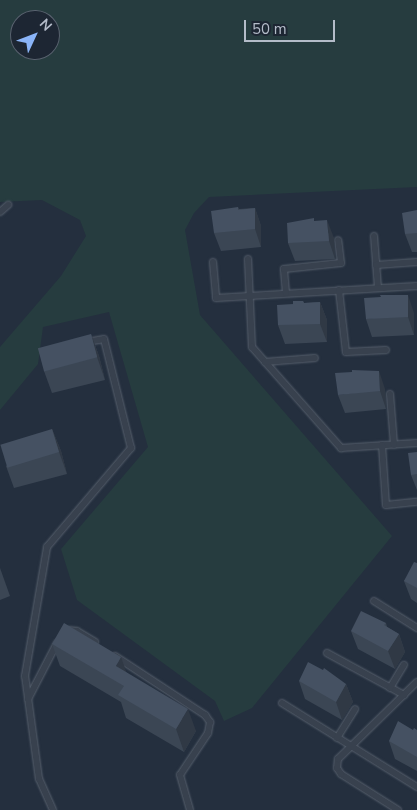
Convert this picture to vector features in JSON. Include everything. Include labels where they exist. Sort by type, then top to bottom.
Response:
[{"type":"lane","points":[[0,212],[8,205]]},
{"type":"lane","points":[[374,236],[378,288]]},
{"type":"lane","points":[[286,293],[284,269],[341,263],[338,240]]},
{"type":"lane","points":[[248,259],[252,347],[340,448],[417,443]]},
{"type":"lane","points":[[213,262],[216,298],[417,286]]},
{"type":"lane","points":[[376,265],[417,262]]},
{"type":"lane","points":[[340,290],[346,352],[386,350]]},
{"type":"lane","points":[[53,810],[39,779],[25,676],[28,649],[47,547],[131,448],[104,339],[78,344]]},
{"type":"lane","points":[[265,362],[315,358]]},
{"type":"lane","points":[[390,394],[394,445]]},
{"type":"lane","points":[[382,445],[386,504],[417,502]]},
{"type":"lane","points":[[374,600],[417,628]]},
{"type":"lane","points":[[27,700],[60,637],[68,630],[77,630],[101,646]]},
{"type":"lane","points":[[109,652],[205,715],[210,722],[208,733],[180,776],[190,810]]},
{"type":"lane","points":[[327,653],[404,695]]},
{"type":"lane","points":[[390,688],[404,664]]},
{"type":"lane","points":[[398,810],[342,774],[337,768],[338,759],[349,746],[416,683]]},
{"type":"lane","points":[[282,703],[417,787]]},
{"type":"lane","points":[[337,738],[355,709]]},
{"type":"green space","points":[[0,0],[417,0],[417,187],[209,197],[194,213],[185,230],[200,315],[392,536],[252,708],[224,721],[215,701],[77,600],[61,549],[148,447],[109,312],[43,327],[38,364],[0,410],[0,347],[61,276],[86,236],[80,220],[42,200],[0,202]]},
{"type":"building","points":[[238,207],[238,210],[255,208],[255,229],[214,233],[211,211]]},
{"type":"building","points":[[417,210],[417,233],[405,234],[402,213]]},
{"type":"building","points":[[314,218],[314,221],[327,220],[329,241],[288,243],[287,223]]},
{"type":"building","points":[[380,295],[408,295],[408,317],[366,319],[364,298],[381,297]]},
{"type":"building","points":[[293,301],[303,301],[304,303],[320,302],[320,324],[278,325],[277,305],[293,304]]},
{"type":"building","points":[[91,334],[97,357],[44,371],[38,348]]},
{"type":"building","points":[[352,370],[379,371],[380,391],[338,395],[335,373],[352,372]]},
{"type":"building","points":[[52,429],[59,452],[7,468],[0,445]]},
{"type":"building","points":[[417,452],[417,474],[411,475],[408,453]]},
{"type":"building","points":[[414,562],[417,563],[417,588],[404,581]]},
{"type":"building","points":[[361,611],[386,623],[384,625],[399,634],[388,651],[351,631]]},
{"type":"building","points":[[64,623],[121,657],[116,666],[188,709],[176,729],[118,695],[124,686],[52,644]]},
{"type":"building","points":[[308,662],[323,670],[324,668],[346,684],[336,702],[299,681]]},
{"type":"building","points":[[398,721],[413,730],[414,728],[417,730],[417,757],[389,741]]}]
